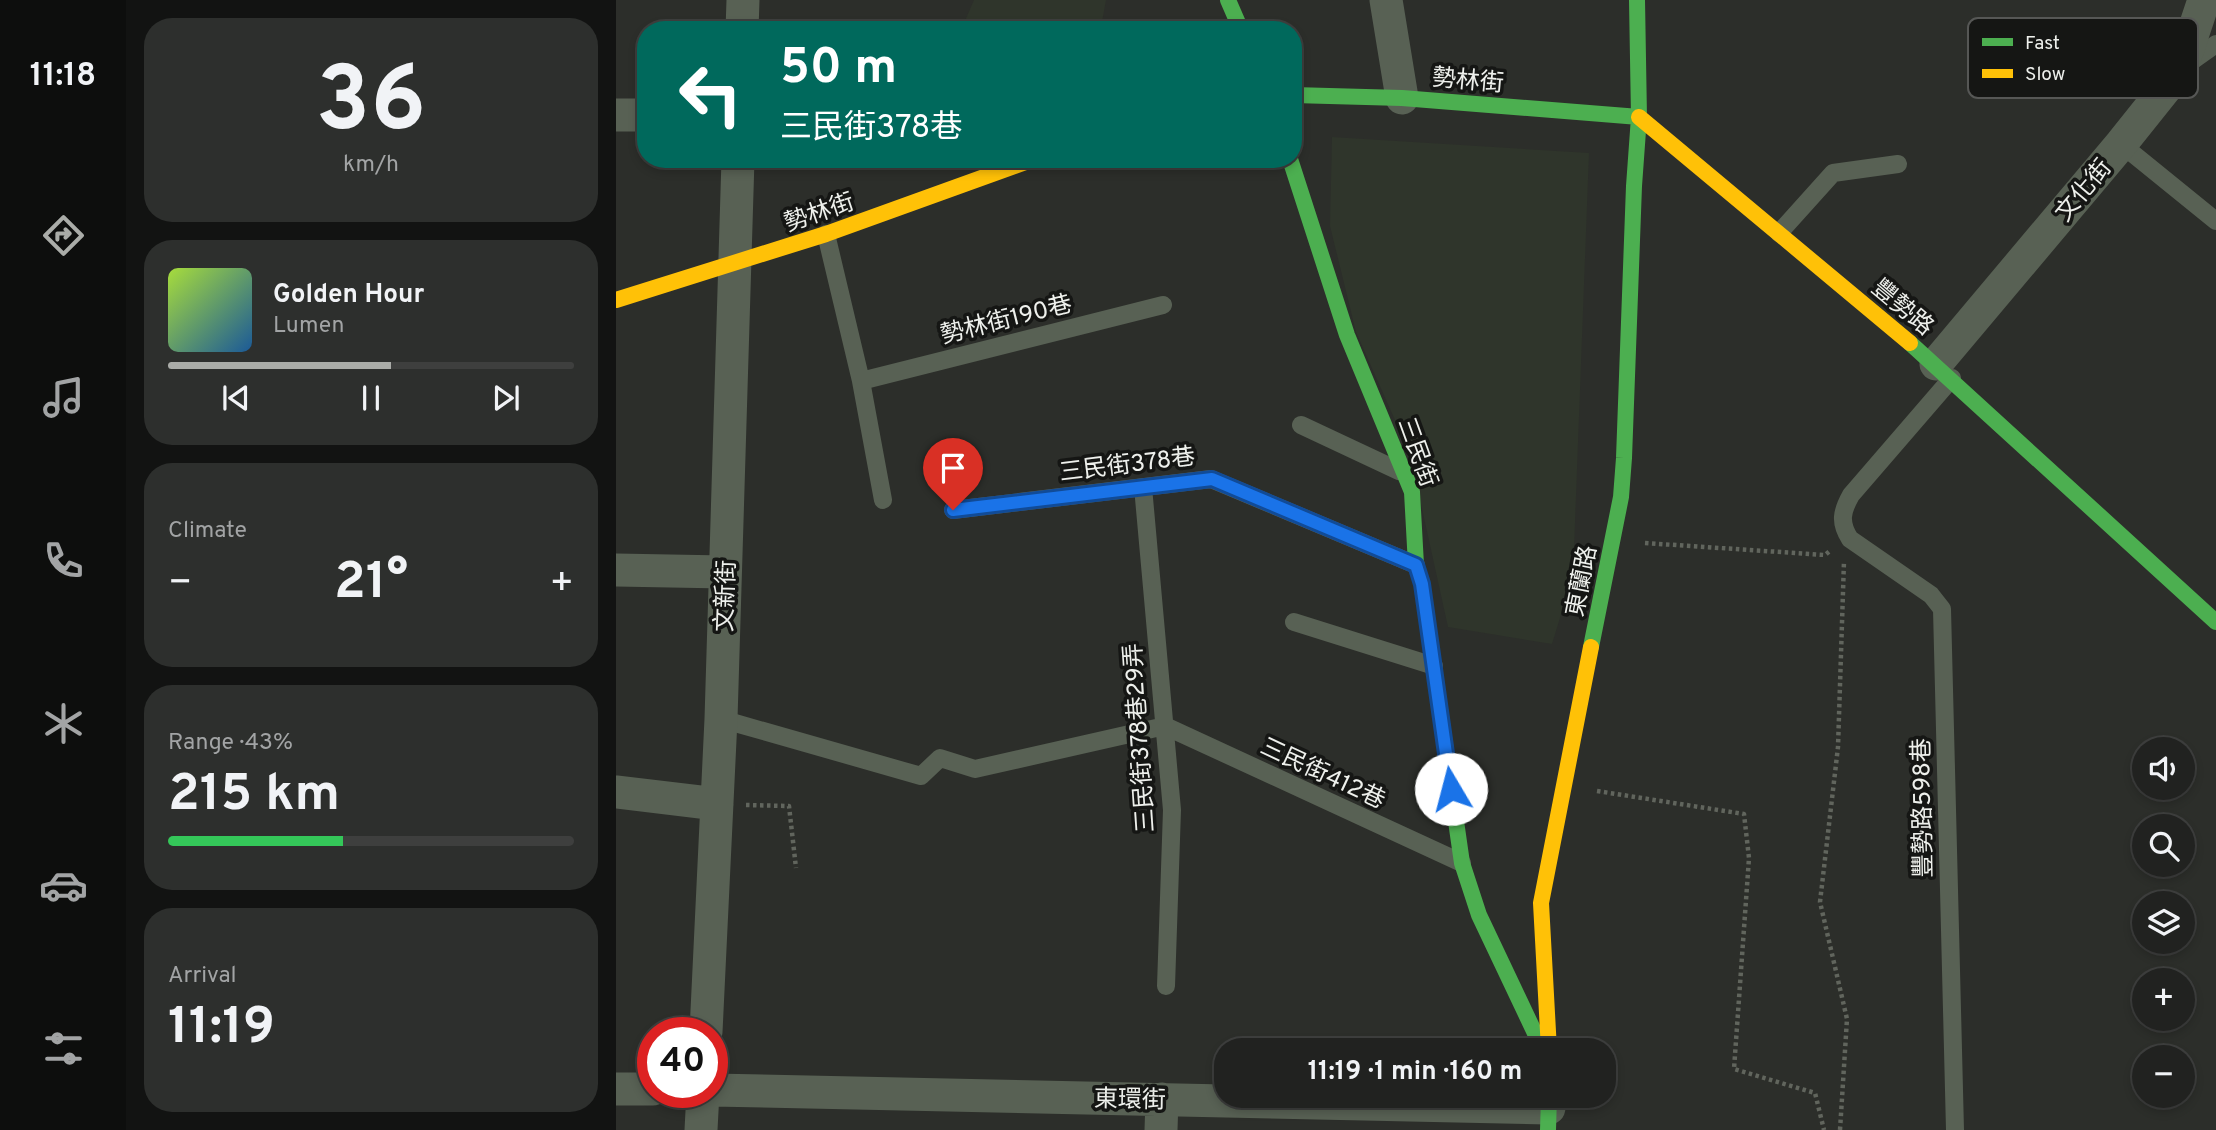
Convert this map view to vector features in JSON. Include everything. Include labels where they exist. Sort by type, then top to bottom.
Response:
[{"type":"street","points":[[742,21],[743,0]]},
{"type":"street","points":[[1228,0],[1237,21]]},
{"type":"street","points":[[1386,0],[1402,98]]},
{"type":"street","points":[[1637,0],[1639,117]]},
{"type":"street","name":"文化街","points":[[2198,18],[2204,0]]},
{"type":"street","name":"勢林街","points":[[1302,95],[1402,98],[1639,117]]},
{"type":"street","name":"文化街","points":[[1944,371],[2158,98]]},
{"type":"street","points":[[616,115],[637,115]]},
{"type":"street","name":"豐勢路","points":[[1639,117],[1944,371],[2204,603],[2216,622]]},
{"type":"street","name":"東蘭路","points":[[1548,1038],[1541,903],[1621,497],[1639,117]]},
{"type":"street","name":"文新街","points":[[707,1017],[717,804],[738,168]]},
{"type":"street","name":"勢林街","points":[[616,300],[826,234],[1009,168]]},
{"type":"street","name":"三民街","points":[[1293,168],[1347,335],[1412,492],[1416,565],[1422,584],[1462,863],[1479,915],[1536,1038]]},
{"type":"street","points":[[616,570],[725,572]]},
{"type":"street","points":[[618,794],[717,804]]},
{"type":"street","points":[[616,1089],[637,1089]]},
{"type":"street","name":"東環街","points":[[728,1091],[1161,1115],[1548,1111]]},
{"type":"street","points":[[701,1130],[702,1108]]},
{"type":"lane","points":[[2198,57],[2216,44]]},
{"type":"lane","points":[[2121,144],[2216,221]]},
{"type":"lane","points":[[1779,233],[1833,173],[1898,164]]},
{"type":"lane","points":[[826,234],[861,381],[883,500]]},
{"type":"lane","name":"勢林街190巷","points":[[861,381],[1163,305]]},
{"type":"lane","points":[[1847,540],[1842,527],[1843,510],[1851,495],[1944,371]]},
{"type":"lane","points":[[1301,425],[1405,473]]},
{"type":"lane","name":"三民街378巷","points":[[953,510],[1212,479],[1416,565]]},
{"type":"lane","name":"三民街378巷29弄","points":[[1143,487],[1172,810],[1166,986]]},
{"type":"lane","name":"豐勢路598巷","points":[[1847,540],[1931,596],[1942,609],[1955,1130]]},
{"type":"lane","points":[[1294,622],[1433,666]]},
{"type":"lane","points":[[720,719],[920,776],[940,758],[975,769],[1165,726]]},
{"type":"lane","name":"三民街412巷","points":[[1165,726],[1462,863]]},
{"type":"path","points":[[1612,541],[1825,555],[1847,540]]},
{"type":"path","points":[[1840,1130],[1847,1019],[1820,902],[1838,747],[1847,540]]},
{"type":"path","points":[[1565,786],[1744,814],[1749,858],[1734,1069],[1815,1094],[1825,1129]]},
{"type":"path","points":[[717,804],[789,806],[796,868]]},
{"type":"shaded area","points":[[974,0],[1106,0],[1102,21],[965,21]]},
{"type":"shaded area","points":[[1332,137],[1589,153],[1573,575],[1552,644],[1448,627],[1410,454],[1356,332],[1330,226]]},
{"type":"traffic: fast","points":[[1228,0],[1237,21]]},
{"type":"traffic: fast","points":[[1591,647],[1621,497],[1624,458],[1639,117],[1637,0]]},
{"type":"traffic: fast","points":[[1302,95],[1402,98],[1639,117]]},
{"type":"traffic: fast","points":[[1293,168],[1347,335],[1412,492],[1416,565],[1422,584],[1462,863],[1479,915],[1537,1038]]},
{"type":"traffic: fast","points":[[1910,343],[2216,622]]},
{"type":"traffic: fast","points":[[1548,1130],[1549,1108]]},
{"type":"traffic: slow","points":[[1639,117],[1910,343]]},
{"type":"traffic: slow","points":[[616,300],[826,234],[1009,168]]},
{"type":"traffic: slow","points":[[1548,1038],[1541,903],[1591,647]]},
{"type":"route","points":[[953,510],[1212,479],[1416,565],[1422,584],[1451,789]]}]
